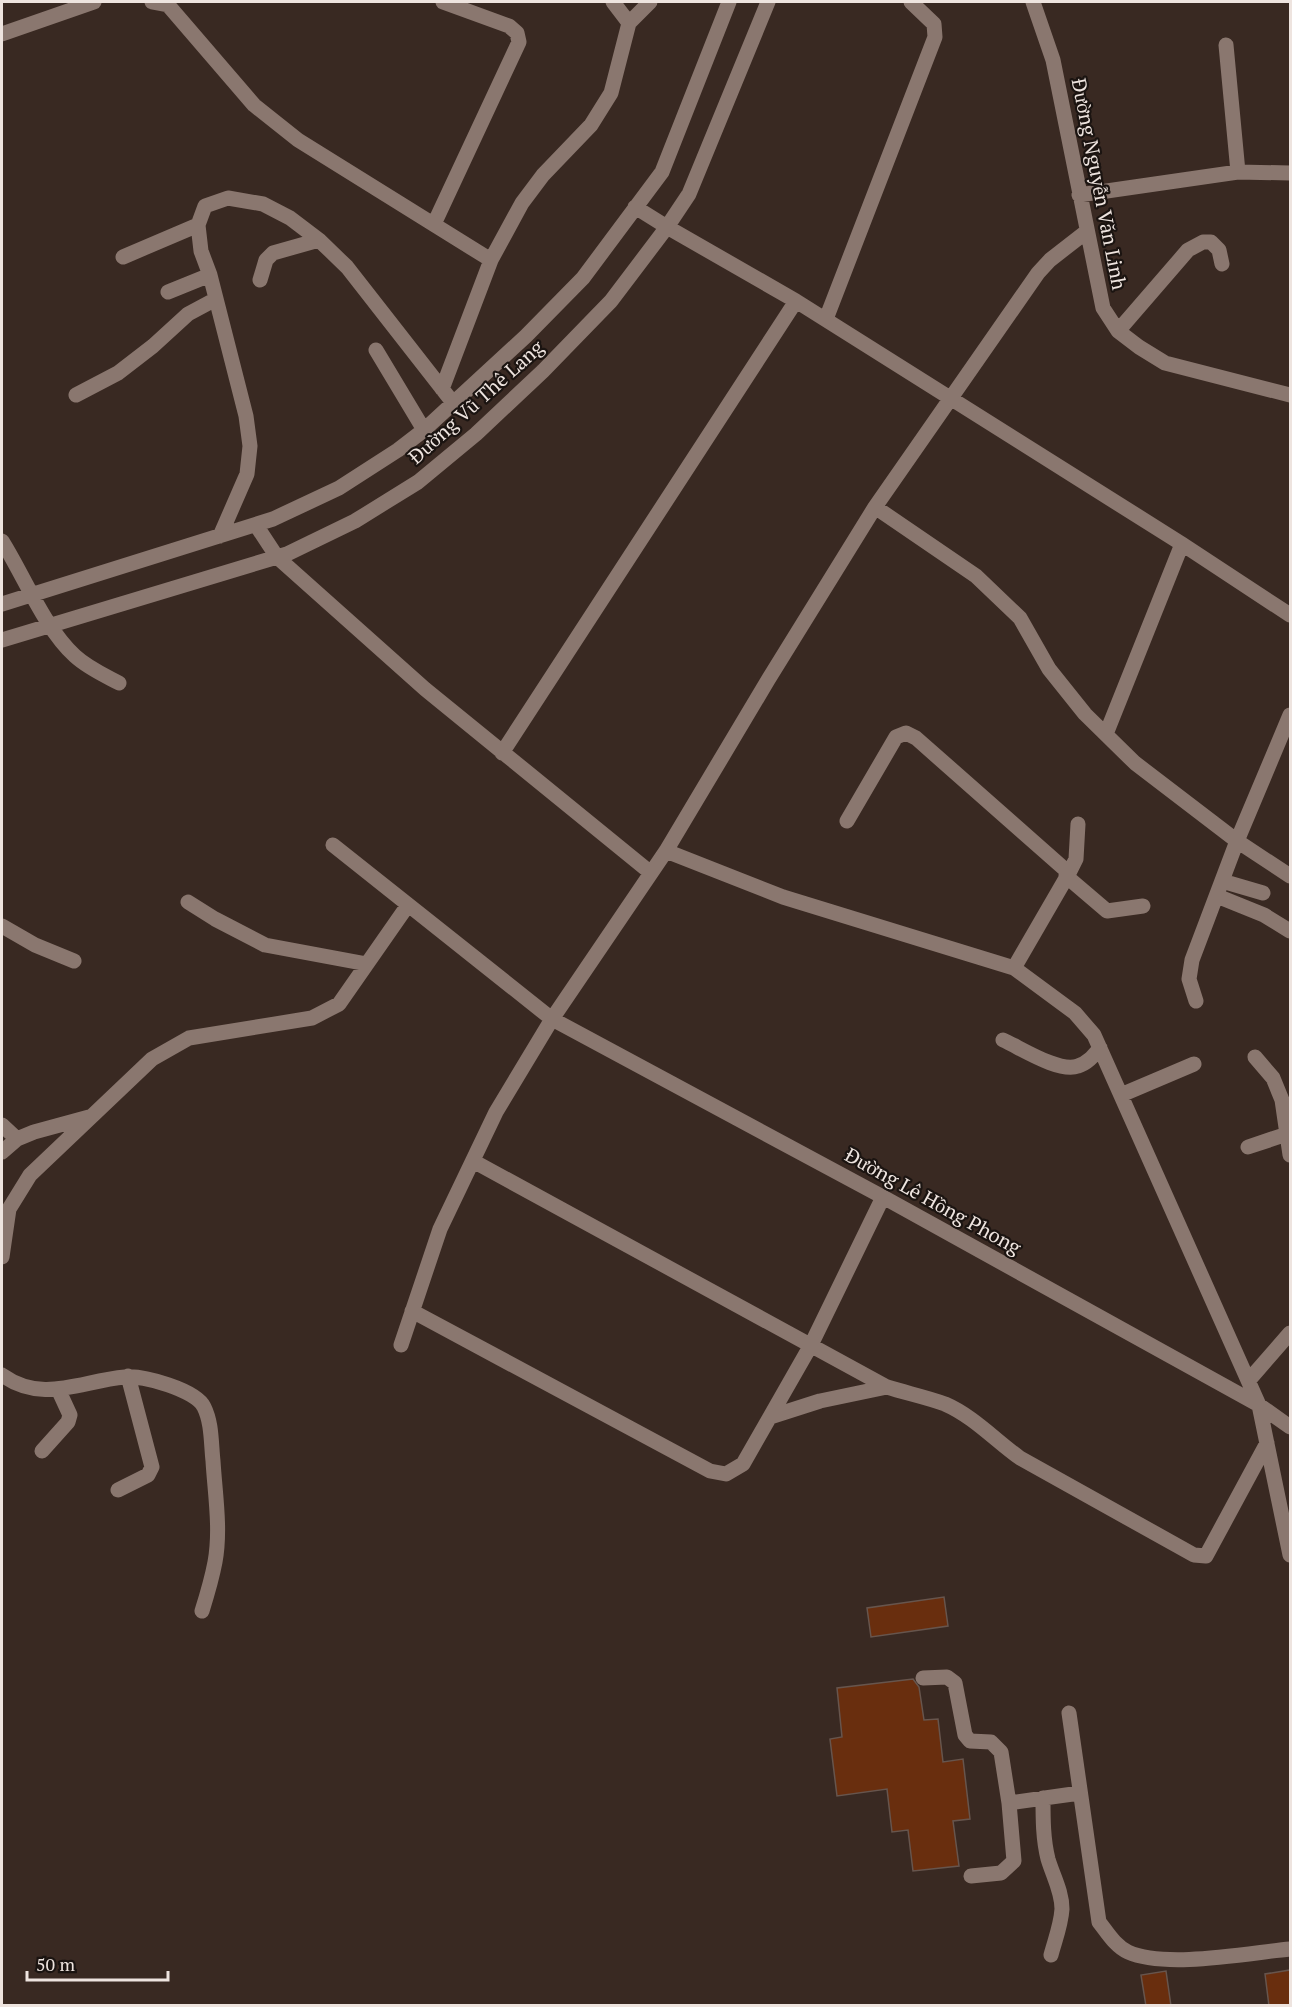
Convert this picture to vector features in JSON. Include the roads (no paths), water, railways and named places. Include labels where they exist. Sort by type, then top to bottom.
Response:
[{"type":"street","points":[[2,34],[70,5],[94,2]]},
{"type":"street","points":[[152,2],[168,5],[254,105],[298,140],[492,260]]},
{"type":"street","points":[[434,224],[519,42],[518,33],[509,26],[443,2]]},
{"type":"street","points":[[613,2],[629,23]]},
{"type":"street","points":[[442,388],[492,260],[522,202],[543,175],[591,125],[611,93],[629,23],[650,2]]},
{"type":"street","name":"Đường Vũ Thê Lang","points":[[2,604],[273,519],[339,488],[398,450],[424,430],[526,336],[584,278],[662,172],[729,2]]},
{"type":"street","name":"Đường Vũ Thê Lang","points":[[2,640],[278,557],[355,521],[391,499],[418,482],[476,434],[543,371],[612,301],[667,227],[689,194],[768,2]]},
{"type":"street","points":[[826,319],[935,37],[934,24],[911,2]]},
{"type":"street","name":"Đường Nguyễn Văn Linh","points":[[1033,2],[1053,60],[1103,308],[1118,331],[1138,348],[1165,363],[1290,395]]},
{"type":"street","points":[[1226,45],[1238,172]]},
{"type":"street","points":[[1079,195],[1238,172],[1290,173]]},
{"type":"street","points":[[220,536],[247,474],[250,446],[246,416],[210,275],[201,251],[198,225],[205,206],[228,198],[263,204],[290,218],[319,240],[346,267],[454,404]]},
{"type":"street","points":[[635,207],[826,319],[1290,615]]},
{"type":"street","points":[[123,257],[198,225]]},
{"type":"street","points":[[401,1345],[440,1229],[496,1112],[552,1019],[666,851],[875,507],[1038,273],[1086,232]]},
{"type":"street","points":[[260,280],[266,260],[273,254],[319,240]]},
{"type":"street","points":[[1118,331],[1188,250],[1203,242],[1211,242],[1219,250],[1222,264]]},
{"type":"street","points":[[168,292],[210,275]]},
{"type":"street","points":[[76,395],[118,373],[153,346],[188,314],[216,299]]},
{"type":"street","points":[[502,753],[796,301]]},
{"type":"street","points":[[376,350],[424,430]]},
{"type":"street","points":[[875,507],[976,576],[1020,618],[1049,669],[1085,714],[1136,763],[1237,841],[1290,876]]},
{"type":"street","points":[[256,525],[278,557],[425,689],[651,873]]},
{"type":"street","points":[[2,541],[51,626],[75,656],[119,683]]},
{"type":"street","points":[[1106,734],[1182,544]]},
{"type":"street","points":[[1196,1001],[1189,979],[1192,960],[1237,841],[1290,715]]},
{"type":"street","points":[[847,821],[896,737],[906,733],[916,738],[1107,911],[1114,912],[1143,906]]},
{"type":"street","points":[[1014,969],[1076,859],[1078,825]]},
{"type":"street","name":"Đường Lê Hồng Phong","points":[[333,845],[552,1019],[883,1197],[1259,1405],[1290,1427]]},
{"type":"street","points":[[666,851],[783,897],[1014,969],[1075,1013],[1094,1035],[1259,1405],[1290,1555]]},
{"type":"street","points":[[1222,881],[1263,893]]},
{"type":"street","points":[[1217,896],[1264,915],[1290,931]]},
{"type":"street","points":[[188,902],[215,920],[265,945],[367,964]]},
{"type":"street","points":[[2,1257],[9,1209],[30,1175],[152,1059],[189,1038],[312,1018],[339,1004],[408,905]]},
{"type":"street","points":[[2,926],[35,945],[74,961]]},
{"type":"street","points":[[1003,1040],[1059,1066],[1075,1068],[1086,1063],[1100,1048]]},
{"type":"street","points":[[1255,1057],[1273,1078],[1282,1100],[1290,1155]]},
{"type":"street","points":[[1121,1095],[1194,1064]]},
{"type":"street","points":[[2,1152],[17,1139],[34,1132],[91,1117]]},
{"type":"street","points":[[2,1125],[17,1139]]},
{"type":"street","points":[[1248,1148],[1287,1134]]},
{"type":"street","points":[[472,1161],[887,1387],[946,1405],[975,1422],[1020,1458],[1194,1555],[1206,1556],[1267,1443]]},
{"type":"street","points":[[412,1311],[710,1472],[726,1474],[744,1464],[811,1345],[883,1197]]},
{"type":"street","points":[[1249,1380],[1290,1333]]},
{"type":"street","points":[[2,1375],[14,1384],[33,1390],[58,1389],[128,1376],[152,1379],[191,1395],[203,1404],[210,1422],[218,1526],[215,1561],[202,1611]]},
{"type":"street","points":[[118,1491],[148,1475],[152,1467],[128,1376]]},
{"type":"street","points":[[770,1418],[820,1401],[887,1387]]},
{"type":"street","points":[[42,1451],[68,1422],[70,1415],[58,1389]]},
{"type":"street","points":[[923,1678],[947,1677],[956,1683],[965,1735],[970,1741],[991,1742],[1001,1752],[1009,1803],[1014,1861],[1001,1873],[971,1876]]},
{"type":"street","points":[[1069,1713],[1099,1922],[1111,1939],[1126,1952],[1144,1957],[1175,1960],[1290,1949]]},
{"type":"street","points":[[1009,1803],[1080,1793]]},
{"type":"street","points":[[1043,1798],[1043,1836],[1048,1861],[1059,1887],[1062,1908],[1051,1955]]}]
